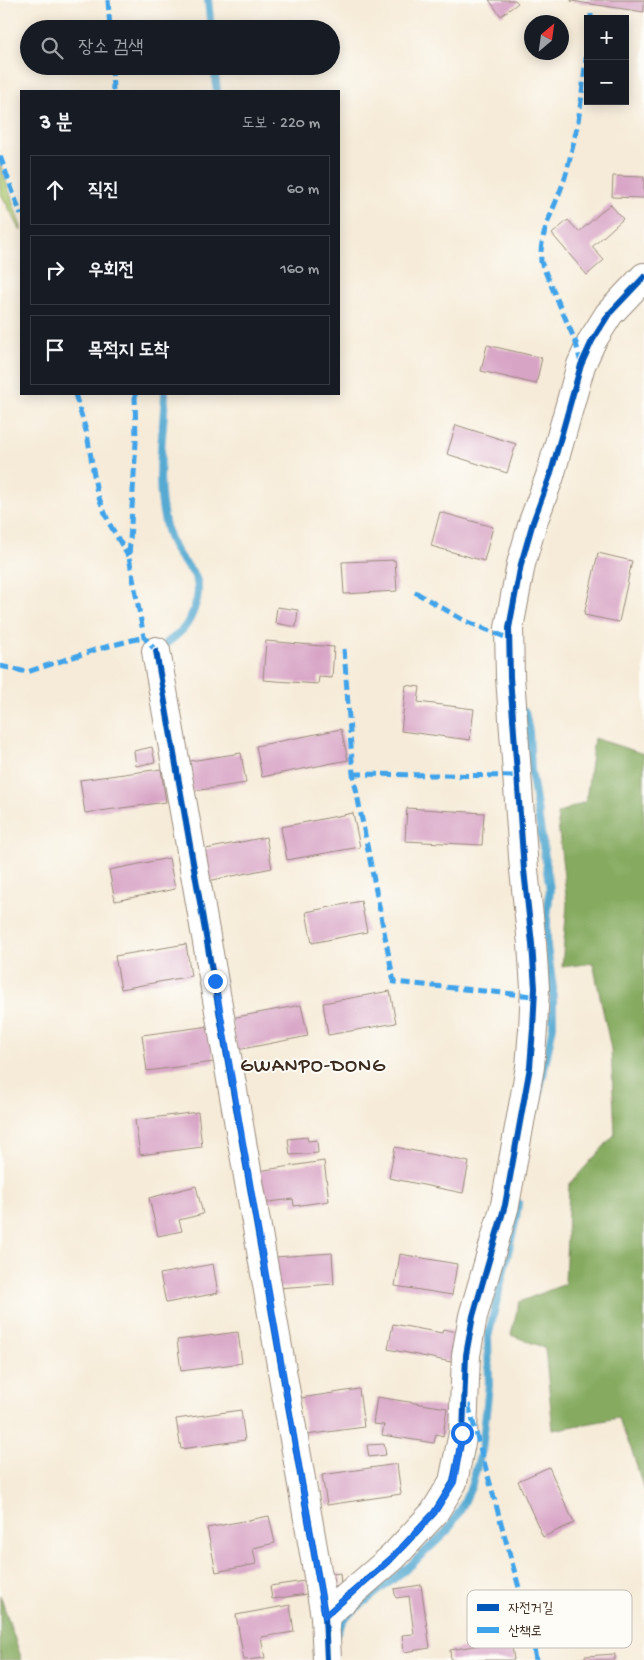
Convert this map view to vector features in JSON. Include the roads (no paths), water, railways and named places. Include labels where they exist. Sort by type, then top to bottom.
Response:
[{"type":"street","points":[[325,1616],[393,1557],[434,1513],[454,1482],[462,1433],[466,1355],[474,1316],[505,1205],[530,1067],[533,1029],[535,988],[524,870],[510,677],[509,628],[521,564],[533,522],[550,476],[581,365],[592,341],[610,314],[644,277]]},
{"type":"street","points":[[156,651],[325,1616],[327,1660]]},
{"type":"waterway","points":[[208,0],[210,20]]},
{"type":"waterway","points":[[215,75],[217,90]]},
{"type":"waterway","points":[[160,648],[187,624],[192,615],[198,594],[196,579],[174,547],[163,513],[160,462],[165,395]]},
{"type":"waterway","points":[[525,712],[529,732],[531,770],[550,889],[547,917],[547,947],[553,988],[553,1026],[536,1108]]},
{"type":"waterway","points":[[335,1635],[345,1617],[411,1565],[447,1531],[461,1509],[471,1487],[482,1450],[489,1385],[488,1337],[518,1203]]},
{"type":"district","name":"GWANPO-DONG","points":[[313,1064]]}]
